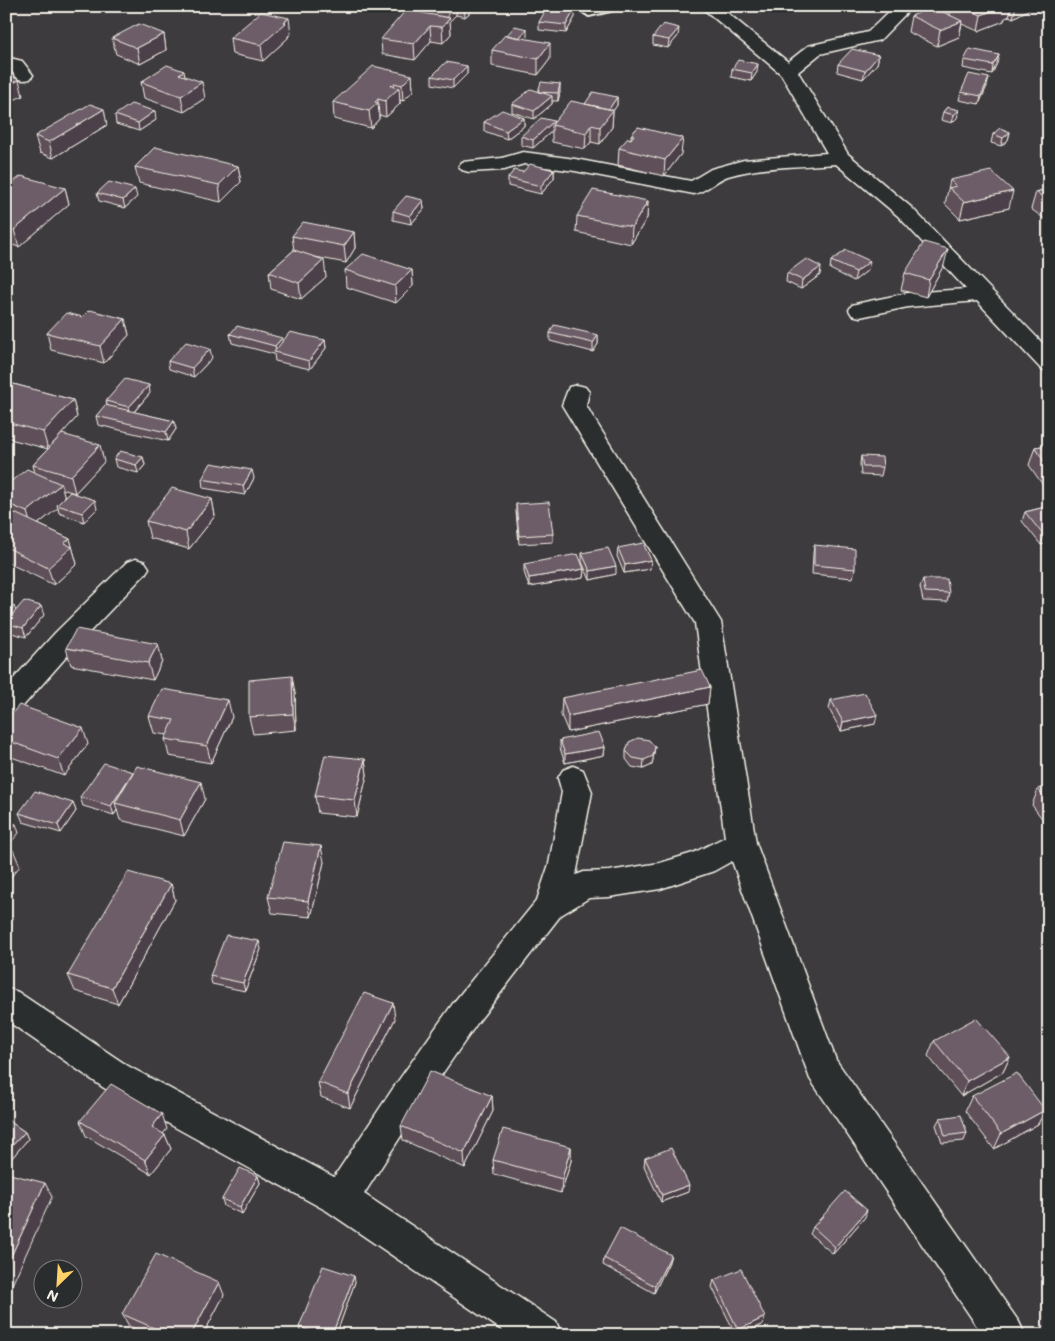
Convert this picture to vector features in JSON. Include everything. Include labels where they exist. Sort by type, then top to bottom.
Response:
[{"type":"street","points":[[708,6],[788,71],[840,158],[905,212],[1049,364]]},
{"type":"street","points":[[788,71],[814,50],[874,36],[905,6]]},
{"type":"street","points":[[6,62],[16,65],[24,75]]},
{"type":"street","points":[[469,166],[504,164],[523,158],[575,165],[694,188],[718,172],[744,166],[840,158]]},
{"type":"street","points":[[860,310],[908,300],[984,294]]},
{"type":"street","points":[[577,392],[574,405],[579,414],[708,622],[741,844],[822,1068],[1006,1335]]},
{"type":"street","points":[[6,706],[65,640],[136,568]]},
{"type":"street","points":[[340,1199],[408,1095],[461,1020],[550,906],[564,864],[578,792],[573,778]]},
{"type":"street","points":[[550,906],[584,885],[609,884],[660,876],[703,862],[741,844]]},
{"type":"street","points":[[6,1002],[116,1077],[340,1199],[543,1335]]},
{"type":"lane","points":[[589,12],[615,6]]},
{"type":"building","points":[[548,6],[575,9],[566,25],[539,22]]},
{"type":"building","points":[[961,6],[1005,6],[981,15]]},
{"type":"building","points":[[933,7],[962,21],[940,30],[911,16]]},
{"type":"building","points":[[406,10],[450,18],[442,27],[430,26],[414,44],[381,39]]},
{"type":"building","points":[[261,12],[289,18],[284,22],[286,23],[261,45],[230,38]]},
{"type":"building","points":[[139,24],[164,34],[137,48],[112,38]]},
{"type":"building","points":[[663,24],[679,28],[669,40],[653,37]]},
{"type":"building","points":[[515,26],[527,29],[519,38],[507,35]]},
{"type":"building","points":[[505,35],[550,43],[538,59],[492,50]]},
{"type":"building","points":[[852,49],[879,55],[865,71],[838,64]]},
{"type":"building","points":[[970,49],[999,55],[993,65],[964,60]]},
{"type":"building","points":[[738,60],[758,64],[752,73],[732,69]]},
{"type":"building","points":[[446,62],[467,66],[453,80],[432,76]]},
{"type":"building","points":[[167,65],[184,71],[179,74],[202,82],[181,96],[141,82]]},
{"type":"building","points":[[373,66],[412,75],[402,85],[394,83],[391,86],[399,88],[385,101],[378,99],[375,102],[378,103],[369,111],[333,102]]},
{"type":"building","points":[[6,73],[19,80],[6,86]]},
{"type":"building","points":[[969,74],[989,78],[981,96],[961,92]]},
{"type":"building","points":[[541,82],[560,84],[558,93],[538,92]]},
{"type":"building","points":[[531,89],[552,96],[534,111],[512,104]]},
{"type":"building","points":[[593,92],[617,97],[609,109],[585,104]]},
{"type":"building","points":[[571,101],[613,110],[600,127],[591,125],[586,133],[552,125]]},
{"type":"building","points":[[90,104],[104,109],[49,142],[35,136]]},
{"type":"building","points":[[131,104],[155,111],[138,123],[115,115]]},
{"type":"building","points":[[947,107],[959,110],[954,115],[943,112]]},
{"type":"building","points":[[502,110],[524,118],[506,131],[484,122]]},
{"type":"building","points":[[541,118],[554,121],[533,140],[521,136]]},
{"type":"building","points":[[638,127],[683,138],[665,160],[619,148],[628,138],[631,139],[634,135],[631,135]]},
{"type":"building","points":[[1000,128],[1010,132],[1003,138],[993,134]]},
{"type":"building","points":[[155,147],[238,166],[219,185],[135,167]]},
{"type":"building","points":[[530,164],[554,170],[541,186],[508,178],[514,170],[523,172]]},
{"type":"building","points":[[991,171],[1013,191],[964,202],[949,188],[956,186],[950,180]]},
{"type":"building","points":[[21,176],[65,188],[14,230],[6,228],[6,188]]},
{"type":"building","points":[[109,182],[135,189],[123,200],[97,193]]},
{"type":"building","points":[[1049,188],[1049,202],[1036,192]]},
{"type":"building","points":[[593,190],[648,201],[632,227],[577,216]]},
{"type":"building","points":[[406,196],[423,200],[410,216],[393,211]]},
{"type":"building","points":[[303,222],[354,232],[344,246],[292,236]]},
{"type":"building","points":[[924,242],[948,249],[929,280],[905,273]]},
{"type":"building","points":[[294,250],[324,260],[299,283],[269,272]]},
{"type":"building","points":[[846,250],[870,261],[856,272],[831,261]]},
{"type":"building","points":[[363,254],[412,270],[395,286],[345,270]]},
{"type":"building","points":[[806,259],[821,267],[802,280],[787,273]]},
{"type":"building","points":[[90,310],[125,319],[100,346],[47,333],[66,313],[83,317]]},
{"type":"building","points":[[554,325],[598,335],[593,343],[550,333]]},
{"type":"building","points":[[237,326],[282,338],[275,346],[230,334]]},
{"type":"building","points":[[290,332],[325,340],[309,361],[274,352]]},
{"type":"building","points":[[186,342],[210,349],[192,368],[168,361]]},
{"type":"building","points":[[125,379],[149,385],[129,407],[106,401]]},
{"type":"building","points":[[6,382],[73,400],[43,432],[6,422]]},
{"type":"building","points":[[105,405],[174,421],[166,432],[96,416]]},
{"type":"building","points":[[62,434],[100,445],[71,476],[33,465]]},
{"type":"building","points":[[1049,445],[1049,469],[1035,447]]},
{"type":"building","points":[[120,451],[143,457],[136,465],[114,459]]},
{"type":"building","points":[[861,456],[882,457],[883,467],[863,467]]},
{"type":"building","points":[[211,463],[252,470],[243,486],[202,479]]},
{"type":"building","points":[[27,469],[61,484],[27,512],[6,503],[6,485]]},
{"type":"building","points":[[172,488],[212,499],[186,532],[146,521]]},
{"type":"building","points":[[70,492],[95,500],[82,513],[57,505]]},
{"type":"building","points":[[549,502],[553,534],[519,536],[516,504]]},
{"type":"building","points":[[1049,506],[1049,535],[1044,536],[1025,512]]},
{"type":"building","points":[[6,509],[70,539],[64,543],[72,547],[48,568],[6,547]]},
{"type":"building","points":[[643,543],[651,560],[625,565],[618,548]]},
{"type":"building","points":[[814,545],[855,549],[855,569],[814,565]]},
{"type":"building","points":[[608,548],[616,566],[590,571],[582,553]]},
{"type":"building","points":[[578,554],[584,569],[529,578],[524,564]]},
{"type":"building","points":[[923,579],[947,579],[949,593],[925,592]]},
{"type":"building","points":[[24,601],[41,606],[23,628],[6,623],[6,622]]},
{"type":"building","points":[[6,604],[14,606],[6,614]]},
{"type":"building","points":[[76,629],[158,644],[148,663],[66,648]]},
{"type":"building","points":[[702,670],[710,687],[568,716],[562,698]]},
{"type":"building","points":[[292,676],[293,714],[249,717],[249,680]]},
{"type":"building","points":[[162,689],[228,700],[207,746],[165,739],[174,720],[149,716]]},
{"type":"building","points":[[865,693],[877,715],[843,722],[831,700]]},
{"type":"building","points":[[19,705],[83,728],[58,759],[6,740],[6,721]]},
{"type":"building","points":[[599,732],[605,747],[565,754],[560,740]]},
{"type":"building","points":[[638,738],[649,740],[655,747],[653,756],[644,760],[633,758],[626,751],[629,742]]},
{"type":"building","points":[[325,755],[365,759],[355,800],[315,796]]},
{"type":"building","points":[[104,763],[133,772],[111,806],[80,797]]},
{"type":"building","points":[[137,766],[201,782],[180,820],[115,803]]},
{"type":"building","points":[[1049,785],[1049,803],[1038,789]]},
{"type":"building","points":[[35,791],[73,803],[58,825],[19,813]]},
{"type":"building","points":[[6,821],[16,824],[6,835]]},
{"type":"building","points":[[283,842],[321,846],[308,901],[268,897]]},
{"type":"building","points":[[6,847],[13,850],[6,858]]},
{"type":"building","points":[[128,872],[171,884],[112,988],[68,975]]},
{"type":"building","points":[[226,935],[259,941],[243,983],[210,976]]},
{"type":"building","points":[[364,993],[393,1003],[348,1094],[318,1082]]},
{"type":"building","points":[[976,1018],[1010,1057],[967,1081],[934,1041]]},
{"type":"building","points":[[430,1071],[492,1096],[464,1153],[401,1126]]},
{"type":"building","points":[[1017,1073],[1045,1110],[1001,1134],[972,1096]]},
{"type":"building","points":[[111,1084],[162,1114],[152,1127],[165,1135],[145,1160],[80,1121]]},
{"type":"building","points":[[961,1115],[967,1133],[945,1136],[940,1118]]},
{"type":"building","points":[[6,1119],[25,1132],[7,1151],[6,1151]]},
{"type":"building","points":[[503,1129],[571,1147],[562,1179],[493,1160]]},
{"type":"building","points":[[671,1148],[689,1185],[662,1195],[645,1158]]},
{"type":"building","points":[[240,1168],[258,1176],[240,1207],[222,1199]]},
{"type":"building","points":[[6,1173],[45,1183],[6,1267]]},
{"type":"building","points":[[845,1191],[867,1210],[835,1247],[813,1227]]},
{"type":"building","points":[[620,1228],[671,1255],[655,1286],[604,1258]]},
{"type":"building","points":[[156,1254],[219,1282],[191,1335],[170,1335],[122,1314]]},
{"type":"building","points":[[323,1266],[354,1276],[332,1335],[323,1335],[299,1327]]},
{"type":"building","points":[[741,1269],[765,1317],[738,1330],[714,1280]]}]
